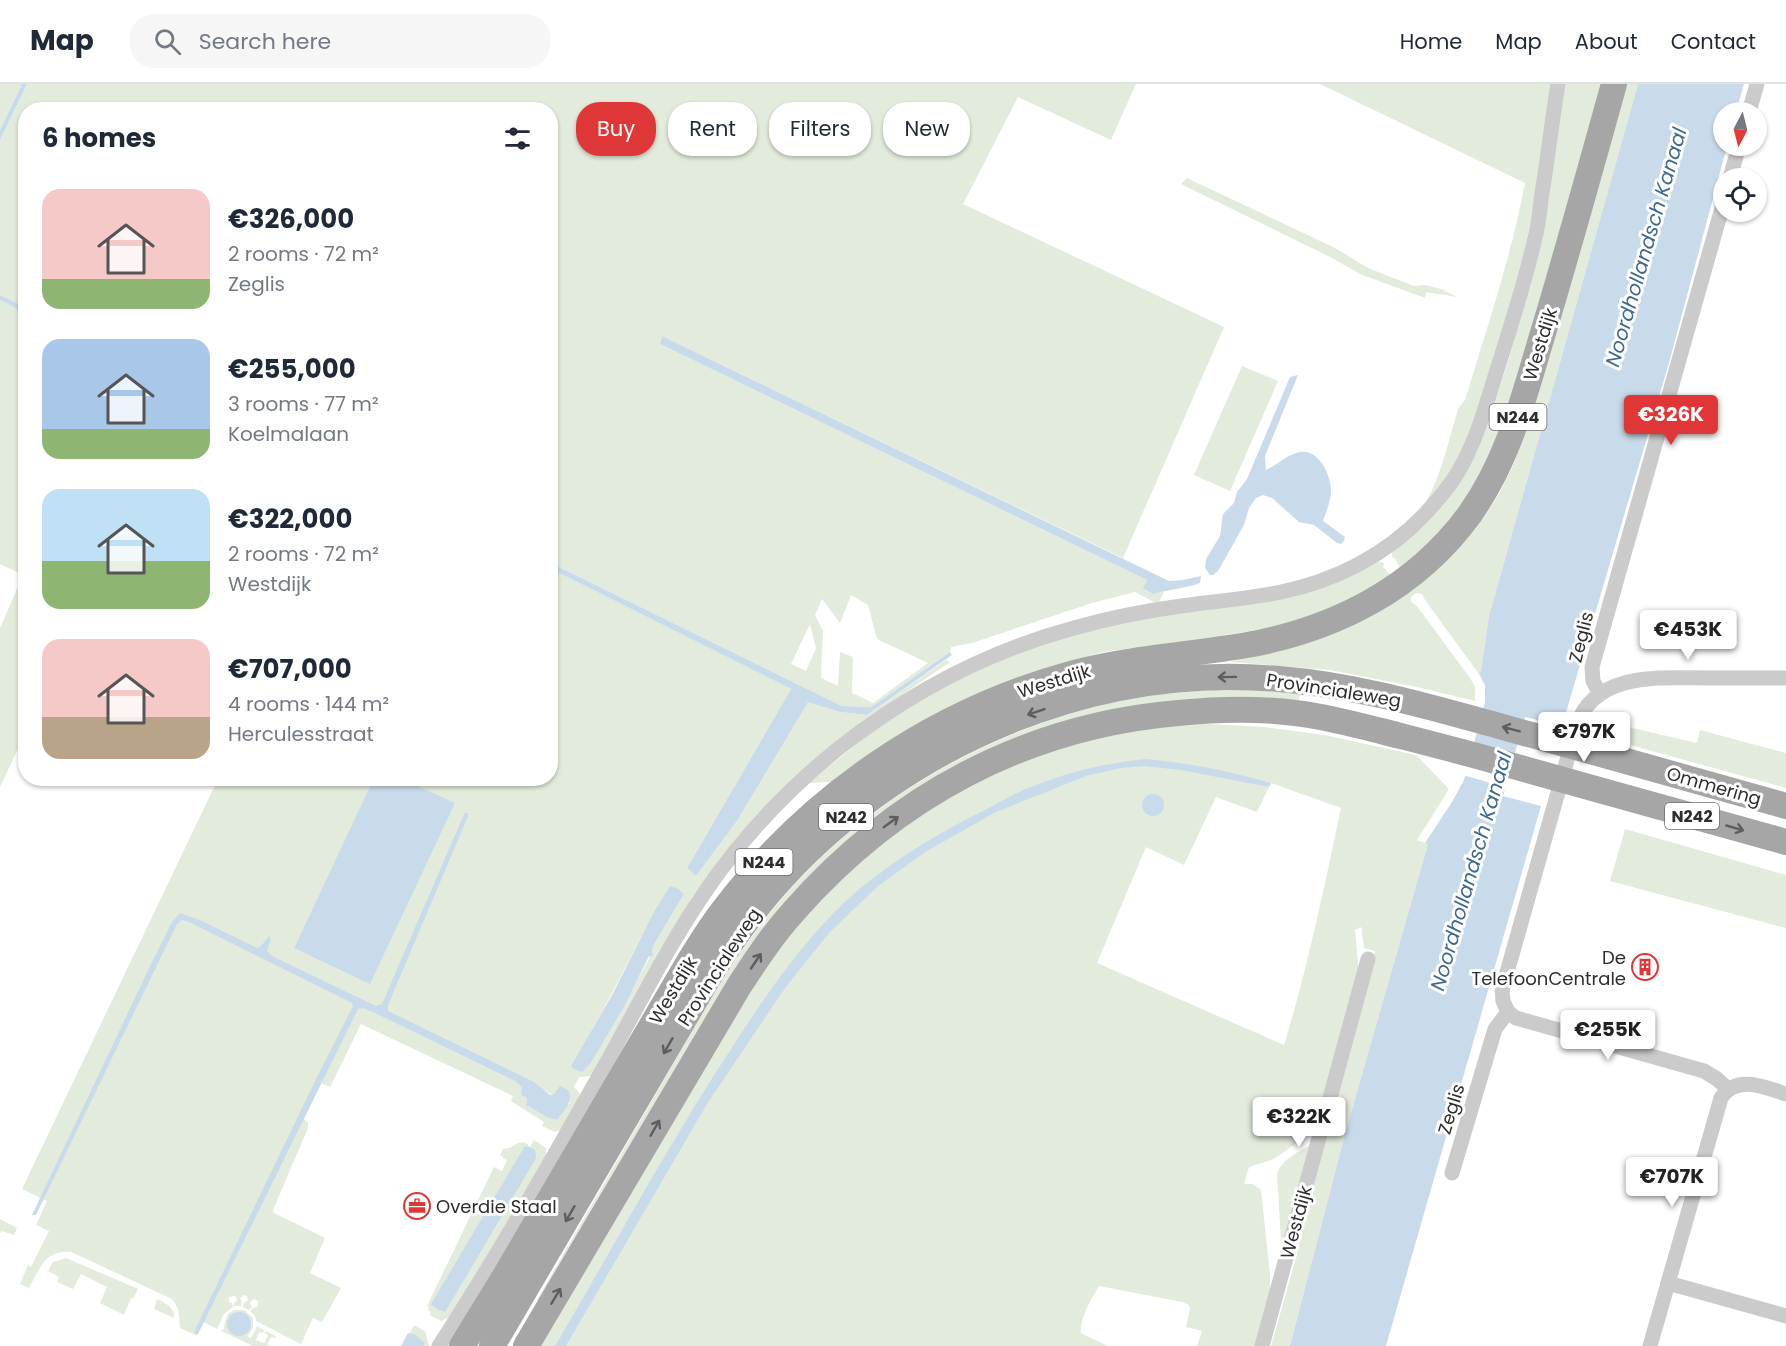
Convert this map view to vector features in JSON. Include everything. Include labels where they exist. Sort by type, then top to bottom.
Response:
[{"type":"main road","name":"Westdijk","points":[[462,1346],[687,964],[722,912],[758,868],[829,799],[882,760],[928,732],[979,706],[1048,681],[1106,665],[1275,640],[1326,625],[1372,602],[1390,590],[1425,563],[1452,536],[1484,493],[1508,445],[1567,254],[1614,84]]},
{"type":"main road","name":"Provincialeweg","points":[[492,1346],[731,942],[782,878],[818,842],[843,819],[894,781],[955,745],[1034,712],[1110,691],[1150,683],[1216,677],[1278,679],[1359,690],[1450,713]]},
{"type":"main road","name":"Provincialeweg","points":[[526,1346],[713,1028],[763,950],[793,912],[863,842],[917,803],[959,777],[1002,756],[1093,725],[1160,714],[1236,709],[1296,713],[1341,721],[1598,790]]},
{"type":"main road","name":"Ommering","points":[[1450,713],[1786,806]]},
{"type":"main road","name":"Ommering","points":[[1598,790],[1786,842]]},
{"type":"street","name":"Westdijk","points":[[440,1346],[560,1146],[676,937],[698,902],[754,830],[821,764],[868,728],[949,676],[1016,647],[1099,621],[1142,612],[1283,592],[1342,572],[1381,552],[1408,531],[1442,495],[1459,471],[1476,437],[1511,326],[1536,236],[1558,84]]},
{"type":"street","points":[[1752,102],[1757,84]]},
{"type":"street","name":"Zeglis","points":[[1600,694],[1593,681],[1592,667],[1718,222]]},
{"type":"street","points":[[1728,1089],[1704,1071],[1516,1018],[1508,1012],[1503,1002],[1502,990],[1577,725],[1586,707],[1600,694],[1626,682],[1661,678],[1786,678]]},
{"type":"street","name":"Westdijk","points":[[1262,1346],[1368,959]]},
{"type":"street","name":"Zeglis","points":[[1452,1173],[1495,1029],[1508,1012]]},
{"type":"street","points":[[1650,1346],[1720,1102],[1728,1089],[1734,1085],[1746,1083],[1786,1094]]},
{"type":"street","points":[[1668,1283],[1786,1316]]},
{"type":"green space","points":[[0,84],[22,84],[0,130]]},
{"type":"green space","points":[[27,84],[1136,84],[1111,140],[1018,97],[963,204],[1224,327],[1123,558],[662,336],[660,344],[1147,580],[1144,590],[1153,594],[1165,590],[1159,602],[1154,602],[1135,592],[1092,603],[972,643],[951,647],[950,652],[871,707],[842,706],[558,566],[558,102],[18,102]],"holes":[[[851,595],[868,605],[877,639],[928,663],[873,703],[852,693],[853,657],[840,652],[838,686],[821,678],[823,631],[815,615],[822,599],[840,623]],[[810,624],[816,648],[806,671],[791,664]]]},
{"type":"green space","points":[[1320,84],[1551,84],[1531,221],[1489,377],[1458,463],[1423,507],[1439,472],[1458,409],[1465,400],[1506,265],[1525,183]]},
{"type":"green space","points":[[1564,84],[1605,84],[1495,452],[1479,483],[1431,542],[1400,568],[1395,558],[1392,557],[1392,550],[1476,454],[1489,422],[1542,240]]},
{"type":"green space","points":[[1620,84],[1638,84],[1489,616],[1479,674],[1422,594],[1416,593],[1411,597],[1411,602],[1417,606],[1470,678],[1475,687],[1475,701],[1330,670],[1230,662],[1297,645],[1350,626],[1375,614],[1436,571],[1469,537],[1486,515],[1515,461]]},
{"type":"green space","points":[[18,103],[18,304],[0,295],[0,140]]},
{"type":"green space","points":[[1187,178],[1335,248],[1368,268],[1414,286],[1425,285],[1441,289],[1457,297],[1426,292],[1425,298],[1360,274],[1181,184]]},
{"type":"green space","points":[[0,300],[18,309],[18,572],[0,564]]},
{"type":"green space","points":[[1242,366],[1278,381],[1230,491],[1194,475]]},
{"type":"green space","points":[[1376,561],[1384,563],[1383,567],[1390,575],[1338,606],[1279,626],[1103,652],[1043,670],[991,689],[833,782],[809,783],[880,725],[951,683],[1015,653],[1095,627],[1245,603]]},
{"type":"green space","points":[[558,572],[791,689],[687,868],[696,876],[737,821],[808,701],[840,712],[867,715],[946,660],[950,662],[865,720],[735,842],[692,897],[693,902],[597,1072],[590,1076],[579,1077],[574,1087],[581,1095],[561,1130],[555,1132],[542,1126],[544,1122],[511,1101],[513,1096],[361,1024],[330,1087],[321,1083],[304,1119],[308,1123],[308,1128],[273,1210],[274,1213],[325,1238],[310,1273],[341,1288],[322,1322],[313,1318],[301,1344],[256,1321],[250,1311],[258,1307],[258,1301],[252,1300],[250,1303],[252,1307],[249,1310],[243,1307],[248,1300],[244,1295],[240,1298],[241,1306],[234,1306],[237,1300],[235,1296],[229,1297],[229,1302],[233,1307],[224,1314],[217,1329],[200,1320],[194,1334],[180,1328],[177,1307],[170,1298],[71,1252],[62,1252],[49,1257],[40,1267],[29,1288],[20,1284],[28,1265],[31,1267],[49,1231],[36,1225],[47,1201],[22,1189],[215,786],[371,786],[294,948],[455,804],[417,786],[558,786]],"holes":[[[670,887],[679,889],[684,894],[653,946],[652,953],[624,1005],[591,1031]],[[544,1090],[570,1102],[556,1120],[529,1107],[526,1104],[527,1098],[521,1095]]]},
{"type":"green space","points":[[18,587],[18,749],[0,787],[0,628]]},
{"type":"green space","points":[[1215,690],[1262,690],[1300,694],[1297,711],[1089,716],[831,857],[543,1304],[537,1300],[708,1003],[738,957],[770,913],[841,839],[881,808],[923,780],[968,755],[1014,734],[1111,703],[1163,694]]},
{"type":"green space","points":[[1190,723],[1264,727],[1324,735],[1416,755],[1449,789],[1417,840],[1428,844],[1345,1134],[1290,1346],[1271,1346],[1375,951],[1364,948],[1361,927],[1355,930],[1359,974],[1316,1129],[1274,1159],[1249,1167],[1244,1184],[1253,1184],[1261,1190],[1270,1275],[1270,1290],[1256,1346],[1197,1346],[1202,1331],[1186,1327],[1189,1305],[1099,1286],[1084,1315],[1081,1333],[1108,1346],[540,1346],[772,953],[860,860],[928,808],[1004,767],[1085,738]],"holes":[[[1271,783],[1341,808],[1308,957],[1284,1045],[1097,963],[1146,847],[1184,865],[1216,797],[1257,812]]]},
{"type":"green space","points":[[1611,723],[1697,743],[1700,730],[1786,753],[1786,788],[1590,734],[1592,726]]},
{"type":"green space","points":[[1625,829],[1786,875],[1786,928],[1610,881]]},
{"type":"green space","points":[[534,1140],[546,1148],[546,1159],[450,1317],[441,1321],[430,1315],[431,1312],[427,1306],[494,1167],[502,1171],[507,1160],[500,1156],[503,1149],[521,1142],[528,1144],[524,1147],[432,1303],[437,1309],[535,1150],[530,1147]]},
{"type":"green space","points":[[1313,1144],[1282,1258],[1277,1173],[1287,1160]]},
{"type":"green space","points":[[0,1219],[17,1228],[14,1235],[2,1231],[0,1233]]},
{"type":"green space","points":[[66,1258],[138,1289],[133,1299],[131,1298],[124,1315],[100,1303],[107,1287],[81,1274],[73,1289],[57,1282],[59,1277],[48,1271],[53,1262]]},
{"type":"green space","points":[[157,1299],[167,1304],[174,1318],[154,1309]]},
{"type":"green space","points":[[236,1310],[244,1310],[253,1318],[253,1327],[248,1336],[250,1338],[257,1326],[264,1330],[263,1333],[259,1332],[256,1340],[264,1343],[268,1335],[264,1333],[266,1331],[276,1336],[271,1337],[267,1345],[269,1346],[253,1346],[221,1331],[224,1329],[228,1315]]},
{"type":"green space","points":[[414,1325],[425,1331],[429,1346],[424,1346],[425,1343],[410,1333]]},
{"type":"water","points":[[22,84],[27,84],[0,140],[0,130]]},
{"type":"water","name":"Noordhollandsch Kanaal","points":[[1638,84],[1744,84],[1739,102],[1713,102],[1713,156],[1724,156],[1721,168],[1713,168],[1713,198],[1669,363],[1562,726],[1525,717],[1503,796],[1541,806],[1386,1346],[1290,1346],[1345,1134],[1428,844],[1425,843],[1464,780],[1485,702],[1485,685],[1479,674],[1489,616]]},
{"type":"water","points":[[0,295],[18,304],[18,309],[0,300]]},
{"type":"water","points":[[662,336],[1169,581],[1201,576],[1200,583],[1153,594],[1143,589],[1147,580],[660,344]]},
{"type":"water","points":[[1298,375],[1265,456],[1266,470],[1300,452],[1307,452],[1319,459],[1327,472],[1331,487],[1330,500],[1323,521],[1345,537],[1344,541],[1341,544],[1337,543],[1314,525],[1299,522],[1272,498],[1263,495],[1256,498],[1249,508],[1244,525],[1218,571],[1210,575],[1205,568],[1206,559],[1220,536],[1223,514],[1234,503],[1237,492],[1247,479],[1290,377]]},
{"type":"water","points":[[558,566],[842,706],[871,707],[950,652],[952,655],[867,715],[840,712],[808,702],[737,821],[696,876],[687,868],[791,689],[558,572]]},
{"type":"water","points":[[1145,759],[1208,768],[1271,783],[1269,787],[1181,770],[1144,766],[1121,768],[1086,776],[996,812],[925,852],[877,887],[829,933],[785,988],[707,1104],[566,1346],[555,1346],[709,1083],[790,964],[839,907],[857,891],[921,845],[1026,789],[1073,773]]},
{"type":"water","points":[[370,786],[417,786],[455,803],[370,984],[294,948]]},
{"type":"water","points":[[1153,794],[1161,797],[1164,805],[1161,813],[1153,816],[1145,813],[1142,805],[1145,797]]},
{"type":"water","points":[[465,812],[469,814],[388,1005],[388,1011],[534,1082],[550,1095],[554,1094],[560,1086],[568,1090],[569,1102],[557,1120],[526,1105],[527,1098],[521,1095],[522,1087],[515,1081],[373,1012],[363,1008],[358,1009],[198,1334],[195,1335],[194,1332],[353,1006],[352,1003],[182,920],[177,924],[36,1215],[32,1215],[152,962],[172,922],[180,913],[202,921],[257,948],[269,936],[271,939],[267,951],[274,957],[376,1006],[382,1004]]},
{"type":"water","points":[[670,886],[679,889],[684,894],[653,946],[653,954],[649,956],[625,1005],[590,1064],[582,1072],[574,1069],[571,1066]]},
{"type":"water","points":[[528,1146],[535,1150],[535,1160],[445,1312],[437,1309],[431,1304],[524,1147]]},
{"type":"water","points":[[239,1312],[248,1315],[251,1324],[248,1333],[239,1336],[230,1333],[227,1324],[230,1315]]},
{"type":"water","points":[[408,1333],[414,1334],[425,1343],[424,1346],[401,1346]]},
{"type":"pier","points":[[1471,745],[1517,757],[1508,788],[1463,775]]},
{"type":"place","name":"De TelefoonCentrale","points":[[1645,967]]},
{"type":"place","name":"Overdie Staal","points":[[417,1206]]}]
